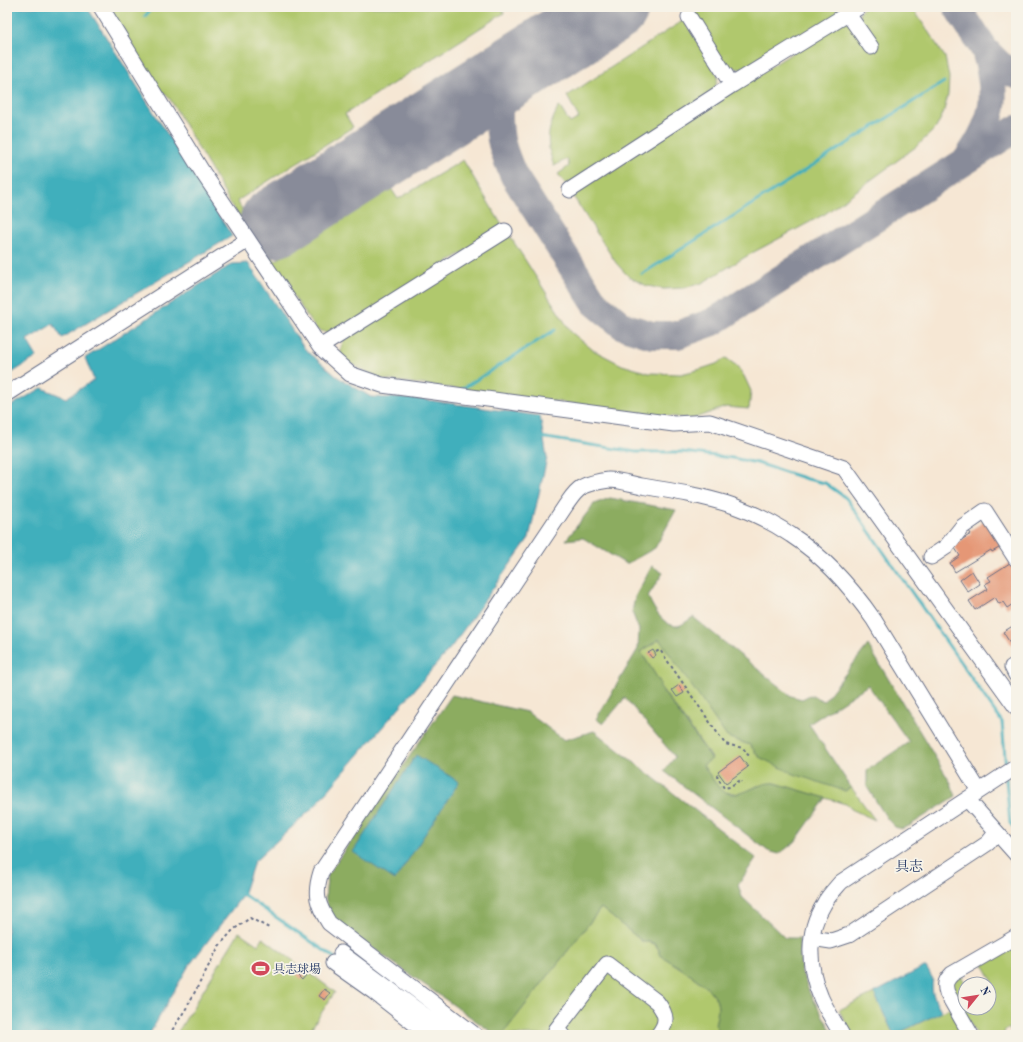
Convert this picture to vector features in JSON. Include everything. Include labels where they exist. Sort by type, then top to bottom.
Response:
[{"type":"street","points":[[101,7],[203,173],[320,347],[350,374],[382,385],[674,424],[710,422],[844,468],[1016,707]]},
{"type":"street","points":[[570,190],[732,85],[854,10],[871,47]]},
{"type":"street","points":[[689,17],[732,85]]},
{"type":"street","points":[[320,347],[505,231]]},
{"type":"street","points":[[7,394],[248,240]]},
{"type":"street","points":[[475,1035],[329,923],[320,910],[317,896],[317,884],[321,872],[574,493],[583,486],[610,480],[693,494],[735,507],[779,528],[808,547],[832,568],[856,593],[874,620],[996,833],[1016,854]]},
{"type":"street","points":[[939,557],[962,527],[985,511],[1016,559]]},
{"type":"street","points":[[842,1035],[821,998],[812,969],[813,928],[824,904],[841,882],[1016,767]]},
{"type":"street","points":[[812,938],[831,941],[849,935],[988,843],[996,833]]},
{"type":"street","points":[[971,1035],[947,992],[945,986],[946,982],[952,974],[1016,937]]},
{"type":"street","points":[[429,1035],[374,992],[337,958],[451,1035]]},
{"type":"street","points":[[562,1035],[556,1030],[607,964],[657,1002],[662,1008],[666,1016],[665,1024],[658,1035]]},
{"type":"path","points":[[656,652],[660,650],[725,744],[743,748],[748,755],[750,753]]},
{"type":"path","points":[[718,775],[717,776],[724,788],[729,787],[741,780],[742,782]]},
{"type":"path","points":[[169,1035],[187,1006],[219,946],[233,930],[250,918],[272,929]]},
{"type":"green space","points":[[109,7],[501,7],[504,13],[345,114],[353,127],[237,201],[275,261],[390,187],[398,199],[463,160],[503,227],[339,331],[327,333],[316,329],[230,203],[170,99],[155,84]]},
{"type":"green space","points":[[703,7],[851,7],[744,70],[731,67],[721,58],[692,14]]},
{"type":"green space","points":[[864,7],[912,7],[945,57],[949,77],[948,95],[943,114],[936,128],[917,146],[825,214],[752,253],[702,283],[684,288],[664,289],[647,286],[629,277],[616,263],[571,193],[843,21],[859,23],[859,14]]},
{"type":"green space","points":[[684,20],[718,76],[716,85],[711,94],[568,187],[558,174],[569,166],[567,159],[554,166],[548,142],[552,122],[559,106],[570,123],[579,118],[567,96]]},
{"type":"green space","points":[[508,233],[571,332],[593,350],[622,365],[649,373],[681,374],[716,364],[726,358],[737,366],[744,376],[751,391],[749,409],[726,407],[692,419],[380,379],[348,362],[341,356],[341,348],[344,339]]},
{"type":"green space","points":[[610,498],[676,510],[655,548],[626,564],[583,538],[566,540],[594,504]]},
{"type":"green space","points":[[652,566],[663,573],[648,596],[655,610],[662,619],[671,625],[678,626],[693,617],[791,696],[802,699],[810,695],[824,701],[868,645],[950,782],[956,796],[909,826],[901,829],[895,827],[888,820],[867,787],[867,770],[909,742],[868,685],[809,724],[851,787],[845,791],[794,774],[759,757],[750,745],[727,737],[659,639],[641,652],[661,684],[659,686],[712,759],[703,765],[712,779],[722,790],[727,793],[734,794],[766,784],[775,783],[826,798],[795,842],[779,854],[768,851],[664,771],[675,757],[625,698],[603,724],[596,719],[638,649],[639,630],[632,612],[635,597]]},
{"type":"green space","points":[[660,639],[727,737],[750,745],[759,757],[845,791],[851,787],[875,820],[851,809],[849,805],[775,783],[757,786],[742,794],[724,792],[720,789],[702,765],[712,758],[659,685],[661,684],[641,652]]},
{"type":"green space","points":[[452,695],[527,712],[564,740],[594,731],[756,858],[738,885],[742,897],[785,938],[799,938],[801,970],[810,994],[834,1035],[721,1035],[715,1024],[718,1005],[714,996],[709,990],[692,976],[659,954],[659,950],[655,944],[643,942],[601,908],[502,1035],[496,1035],[334,921],[326,903],[328,874]]},
{"type":"green space","points":[[601,908],[643,942],[655,944],[659,950],[659,954],[692,976],[709,990],[714,996],[718,1005],[715,1024],[721,1035],[502,1035]]},
{"type":"green space","name":"具志球場","points":[[239,932],[258,945],[263,938],[335,992],[307,1035],[176,1035]]},
{"type":"green space","points":[[1016,943],[1016,1035],[1013,1035],[1009,1028],[1004,1032],[1005,1035],[977,1035],[966,1016],[997,1016],[997,976],[990,976],[983,964]]},
{"type":"green space","points":[[957,978],[957,1000],[951,989],[952,981]]},
{"type":"green space","points":[[874,993],[894,1035],[852,1035],[839,1010]]},
{"type":"green space","points":[[950,1008],[964,1034],[962,1035],[894,1035]]},
{"type":"water","points":[[7,7],[87,7],[232,236],[62,338],[53,324],[27,340],[37,357],[7,376]]},
{"type":"water","points":[[248,263],[304,348],[336,376],[371,397],[420,399],[540,416],[547,458],[529,538],[452,646],[314,807],[254,862],[243,895],[188,967],[149,1035],[7,1035],[7,408],[42,388],[66,398],[94,380],[85,358],[232,264]]},
{"type":"water","points":[[416,755],[459,782],[395,880],[353,852]]},
{"type":"water","points":[[926,967],[933,979],[932,988],[935,1000],[942,1012],[894,1035],[874,993]]},
{"type":"building","points":[[988,519],[1004,545],[992,552],[991,550],[955,572],[950,563],[960,556],[953,545],[971,534],[969,531]]},
{"type":"building","points":[[1013,561],[1016,567],[1016,605],[1014,606],[1013,604],[1007,608],[1003,602],[999,604],[995,597],[975,610],[969,601],[988,589],[985,584],[991,581],[988,577]]},
{"type":"building","points":[[972,571],[980,584],[968,592],[960,580]]},
{"type":"building","points":[[1016,624],[1016,652],[1003,632]]},
{"type":"building","points":[[653,650],[656,655],[652,658],[648,653]]},
{"type":"building","points":[[679,685],[684,693],[677,697],[672,690]]},
{"type":"building","points":[[740,756],[748,767],[726,783],[718,772]]},
{"type":"building","points":[[301,969],[306,975],[302,980],[296,974]]},
{"type":"building","points":[[324,989],[330,993],[325,1000],[319,996]]},
{"type":"waterway","points":[[145,16],[153,7]]},
{"type":"waterway","points":[[642,274],[944,82]]},
{"type":"waterway","points":[[462,389],[555,330]]},
{"type":"waterway","points":[[540,437],[636,452],[682,452],[732,458],[757,463],[807,479],[825,483],[846,498],[1002,722],[1006,768]]},
{"type":"waterway","points":[[1006,779],[1010,823],[1016,830]]},
{"type":"waterway","points":[[241,893],[335,958]]},
{"type":"taxiway","points":[[957,7],[985,50],[999,64],[1016,75]]},
{"type":"taxiway","points":[[969,156],[985,130],[992,105],[992,80],[985,50]]},
{"type":"taxiway","points":[[500,79],[500,137],[514,176],[595,303],[623,326],[652,335],[677,335],[713,322],[1016,129]]},
{"type":"runway","points":[[274,223],[614,7]]},
{"type":"place","name":"具志球場","points":[[260,969]]},
{"type":"district","name":"具志","points":[[909,866]]}]
